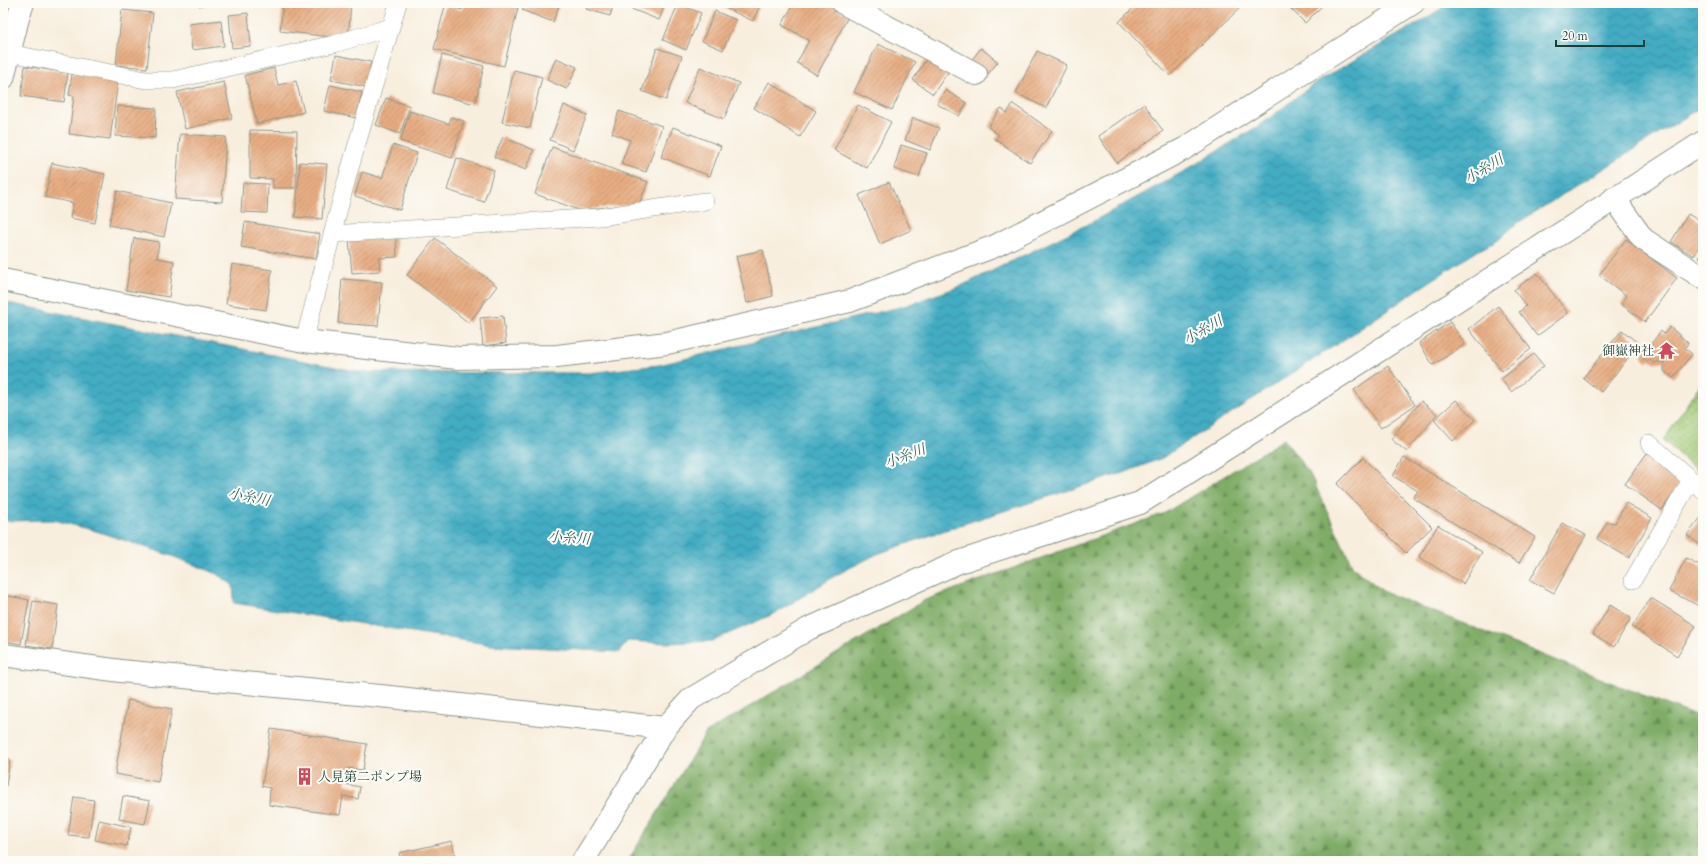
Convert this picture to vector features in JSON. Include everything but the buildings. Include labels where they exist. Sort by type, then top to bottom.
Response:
[{"type":"street","points":[[3,78],[23,3]]},
{"type":"street","points":[[843,3],[976,74]]},
{"type":"street","points":[[3,280],[304,341],[458,358],[557,356],[667,343],[850,301],[995,246],[1184,149],[1413,3]]},
{"type":"street","points":[[583,861],[665,728],[691,699],[808,630],[959,562],[1140,503],[1703,142]]},
{"type":"street","points":[[1614,198],[1642,239],[1703,278]]},
{"type":"street","points":[[3,656],[121,671],[390,697],[665,728]]},
{"type":"lane","points":[[304,341],[332,234],[398,3]]},
{"type":"lane","points":[[9,53],[146,80],[173,80],[334,44],[391,27]]},
{"type":"lane","points":[[332,234],[600,217],[704,201]]},
{"type":"lane","points":[[1633,580],[1697,485],[1649,443]]},
{"type":"green space","points":[[1703,380],[1703,476],[1663,440]]},
{"type":"green space","points":[[1284,439],[1310,474],[1353,567],[1384,592],[1703,719],[1703,861],[628,861],[706,733],[925,600],[1165,513]]},
{"type":"water","name":"小糸川","points":[[1450,3],[1703,3],[1703,106],[1516,224],[1497,241],[1479,250],[1426,284],[1354,333],[1162,458],[1126,472],[957,526],[877,554],[838,574],[778,612],[712,641],[667,643],[627,641],[620,652],[492,645],[234,603],[233,585],[215,573],[172,556],[96,531],[54,520],[3,521],[3,302],[360,372],[589,373],[659,365],[904,306],[961,286],[1092,222],[1186,170],[1263,123],[1315,83]]},
{"type":"place","name":"御嶽神社","points":[[1667,351]]},
{"type":"place","name":"人見第二ポンプ場","points":[[305,777]]}]
